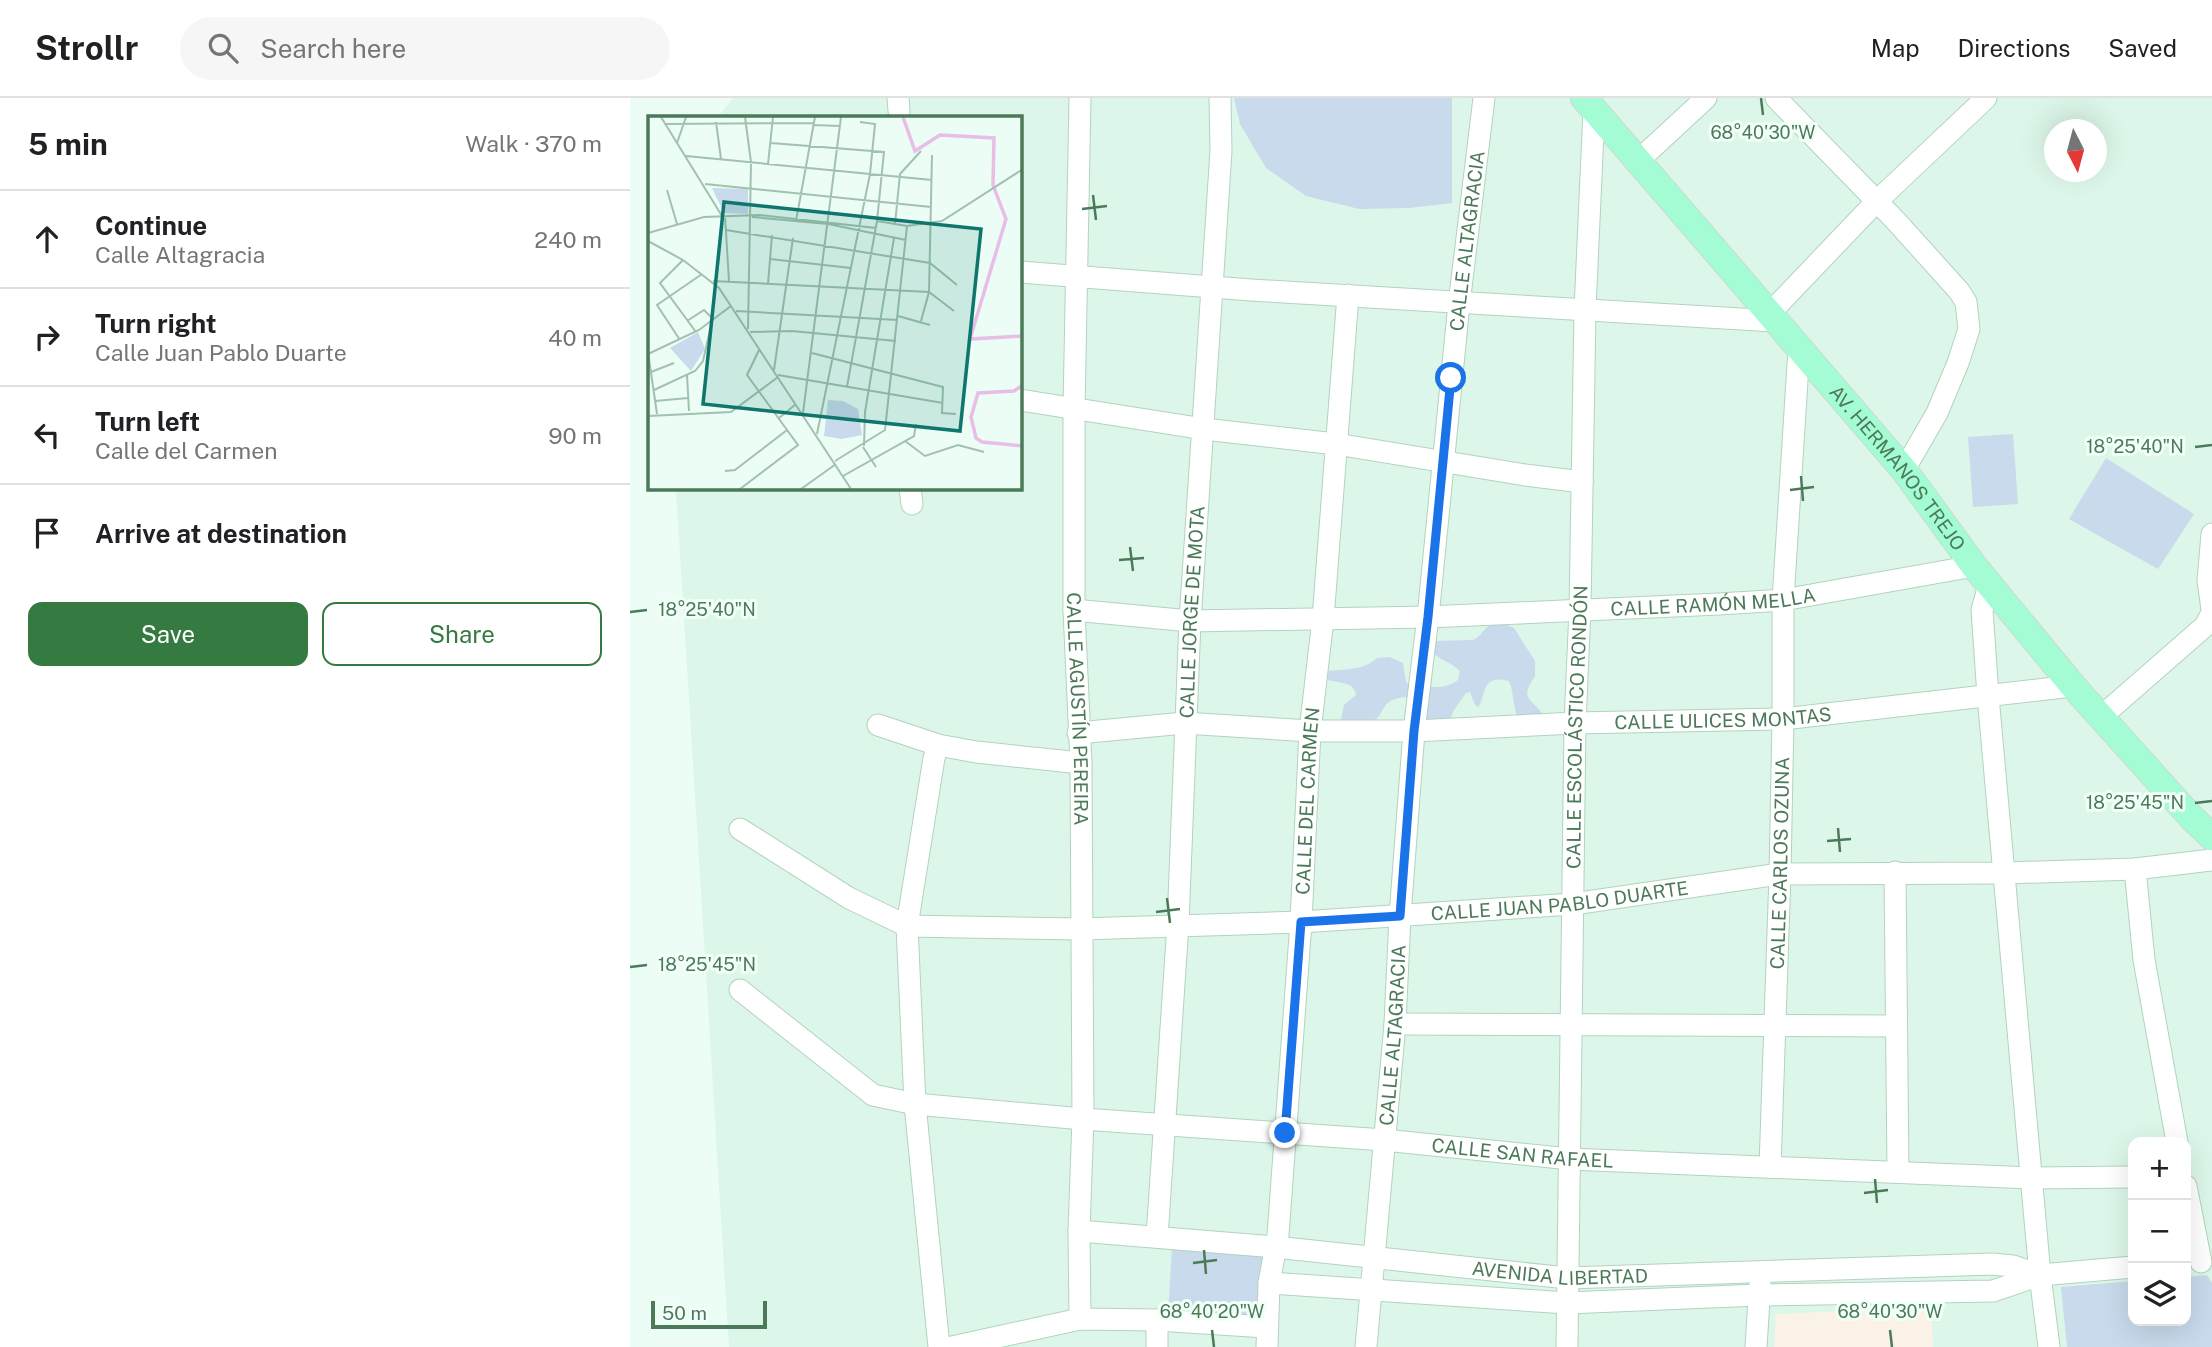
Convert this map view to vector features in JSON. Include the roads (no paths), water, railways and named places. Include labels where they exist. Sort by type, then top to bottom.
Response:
[{"type":"main road","name":"AV. HERMANOS TREJO","points":[[1589,104],[1904,470],[1981,576],[2073,685],[2212,837]]},
{"type":"street","name":"CALLE AGUSTÍN PEREIRA","points":[[1080,98],[1074,409],[1074,610],[1081,763],[1083,1119],[1079,1231],[1080,1319]]},
{"type":"street","name":"CALLE JORGE DE MOTA","points":[[1157,1237],[1178,924],[1190,621],[1221,151],[1220,98]]},
{"type":"street","name":"CALLE ALTAGRACIA","points":[[1366,1347],[1395,1024],[1414,731],[1459,304],[1484,98]]},
{"type":"street","points":[[1639,160],[1706,98]]},
{"type":"street","points":[[1776,98],[1959,291],[1966,302],[1969,329],[1952,376],[1937,413],[1904,470]]},
{"type":"street","points":[[1022,272],[1459,304],[1772,318],[1876,202],[1986,98]]},
{"type":"street","name":"CALLE ESCOLÁSTICO RONDÓN","points":[[1567,1347],[1575,723],[1580,609],[1589,104]]},
{"type":"street","name":"CALLE DEL CARMEN","points":[[1267,1337],[1269,1283],[1278,1235],[1301,922],[1310,731],[1323,619],[1348,295]]},
{"type":"street","name":"CALLE CARLOS OZUNA","points":[[1770,1167],[1780,874],[1783,600],[1799,349]]},
{"type":"street","points":[[1022,400],[1204,429],[1336,444],[1582,482]]},
{"type":"street","points":[[2102,716],[2210,620],[2208,581],[2212,534]]},
{"type":"street","points":[[1981,576],[1988,696],[2040,1275],[2049,1347]]},
{"type":"street","name":"CALLE RAMÓN MELLA","points":[[1074,610],[1190,621],[1428,617],[1783,600],[1981,576]]},
{"type":"street","name":"CALLE ULICES MONTAS","points":[[1078,733],[1184,723],[1310,731],[1414,731],[1575,723],[1783,719],[2073,685]]},
{"type":"street","points":[[877,725],[938,745],[976,752],[1081,763]]},
{"type":"street","points":[[938,745],[907,926],[915,1104],[939,1347]]},
{"type":"street","points":[[740,829],[849,898],[907,926]]},
{"type":"street","name":"CALLE JUAN PABLO DUARTE","points":[[907,926],[1081,929],[1301,922],[1573,904],[1780,874],[2004,873],[2136,869],[2212,860]]},
{"type":"street","points":[[2136,869],[2144,960],[2176,1137]]},
{"type":"street","points":[[1895,873],[1898,1172]]},
{"type":"street","name":"CALLE SAN RAFAEL","points":[[740,990],[873,1094],[915,1104],[1384,1140],[1570,1158],[2032,1178],[2128,1177]]},
{"type":"street","points":[[1395,1024],[1896,1026]]},
{"type":"street","points":[[2188,1200],[2199,1262]]},
{"type":"street","name":"AVENIDA LIBERTAD","points":[[1079,1231],[1275,1247],[1567,1278],[1992,1264],[2013,1266],[2040,1275]]},
{"type":"street","name":"AVENIDA LIBERTAD","points":[[1269,1283],[1567,1303],[1759,1295],[1993,1291],[2040,1275],[2128,1267]]},
{"type":"street","points":[[1756,1347],[1762,1271]]},
{"type":"street","points":[[952,1347],[1080,1319],[1157,1320],[1267,1337]]},
{"type":"street","points":[[1157,1320],[1157,1347]]}]
